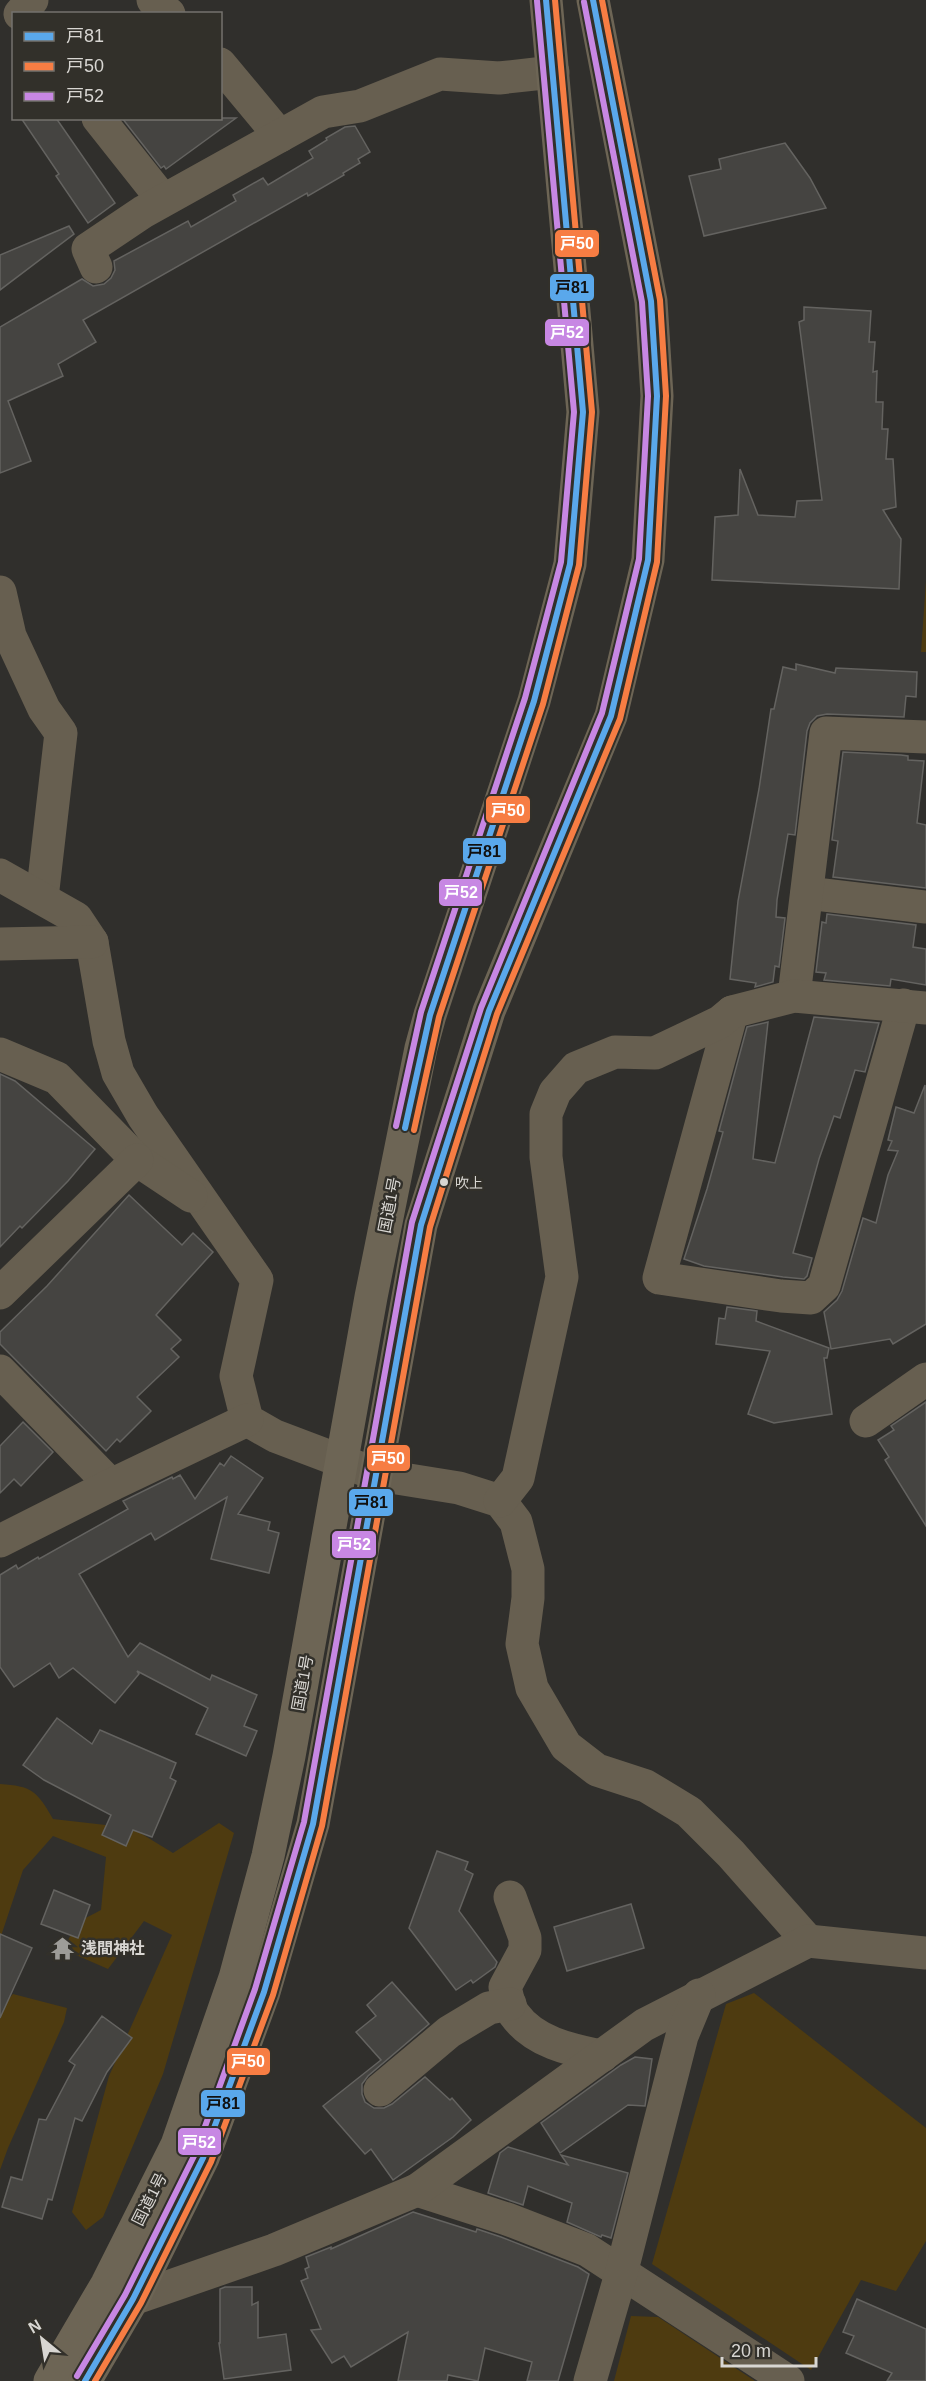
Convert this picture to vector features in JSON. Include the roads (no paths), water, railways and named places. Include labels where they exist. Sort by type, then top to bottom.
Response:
[{"type":"highway","name":"国道1号","points":[[50,2381],[106,2284],[177,2145],[235,1977],[268,1856],[289,1756],[341,1461],[421,1048],[534,701],[570,564],[583,412],[546,0]]},
{"type":"highway","name":"国道1号","points":[[85,2381],[133,2299],[203,2158],[264,1992],[313,1824],[425,1215],[489,1011],[611,716],[648,560],[657,396],[651,301],[593,0]]},
{"type":"street","points":[[23,12],[32,0]]},
{"type":"street","points":[[153,0],[167,12]]},
{"type":"street","points":[[222,66],[280,136]]},
{"type":"street","points":[[96,267],[88,249],[163,200],[323,112],[360,106],[440,74],[499,78],[554,72]]},
{"type":"street","points":[[100,120],[163,200]]},
{"type":"street","points":[[0,592],[10,636],[44,708],[61,732],[42,898]]},
{"type":"street","points":[[794,996],[826,733],[926,737]]},
{"type":"street","points":[[0,875],[76,918],[92,942],[109,1041],[118,1073],[143,1116],[257,1280],[236,1376],[248,1420],[275,1436],[378,1475],[459,1488],[500,1502],[516,1522],[528,1569],[528,1598],[522,1644],[532,1688],[566,1746],[597,1770],[646,1786],[689,1812],[759,1883],[808,1941]]},
{"type":"street","points":[[807,893],[926,907]]},
{"type":"street","points":[[0,945],[92,942]]},
{"type":"street","points":[[500,1502],[518,1478],[562,1277],[546,1158],[546,1114],[555,1092],[576,1068],[615,1052],[655,1053],[726,1017],[794,996],[915,1007],[824,1286],[811,1298],[781,1296],[659,1278],[726,1017]]},
{"type":"street","points":[[0,1054],[57,1078],[137,1160],[207,1206]]},
{"type":"street","points":[[0,1293],[137,1160]]},
{"type":"street","points":[[0,1371],[111,1485]]},
{"type":"street","points":[[866,1421],[926,1379]]},
{"type":"street","points":[[0,1541],[248,1420]]},
{"type":"street","points":[[510,1897],[525,1938],[525,1950],[505,1987],[513,2013],[536,2036],[570,2050],[602,2056]]},
{"type":"street","points":[[133,2299],[274,2250],[417,2190],[644,2025],[808,1941],[926,1953]]},
{"type":"street","points":[[590,2381],[621,2274],[682,2036],[699,1995]]},
{"type":"street","points":[[380,2090],[449,2032],[489,2008],[510,2004]]},
{"type":"street","points":[[417,2190],[507,2219],[587,2250],[788,2381]]},
{"type":"place","name":"吹上","points":[[444,1182]]},
{"type":"place","name":"浅間神社","points":[[63,1948]]}]
